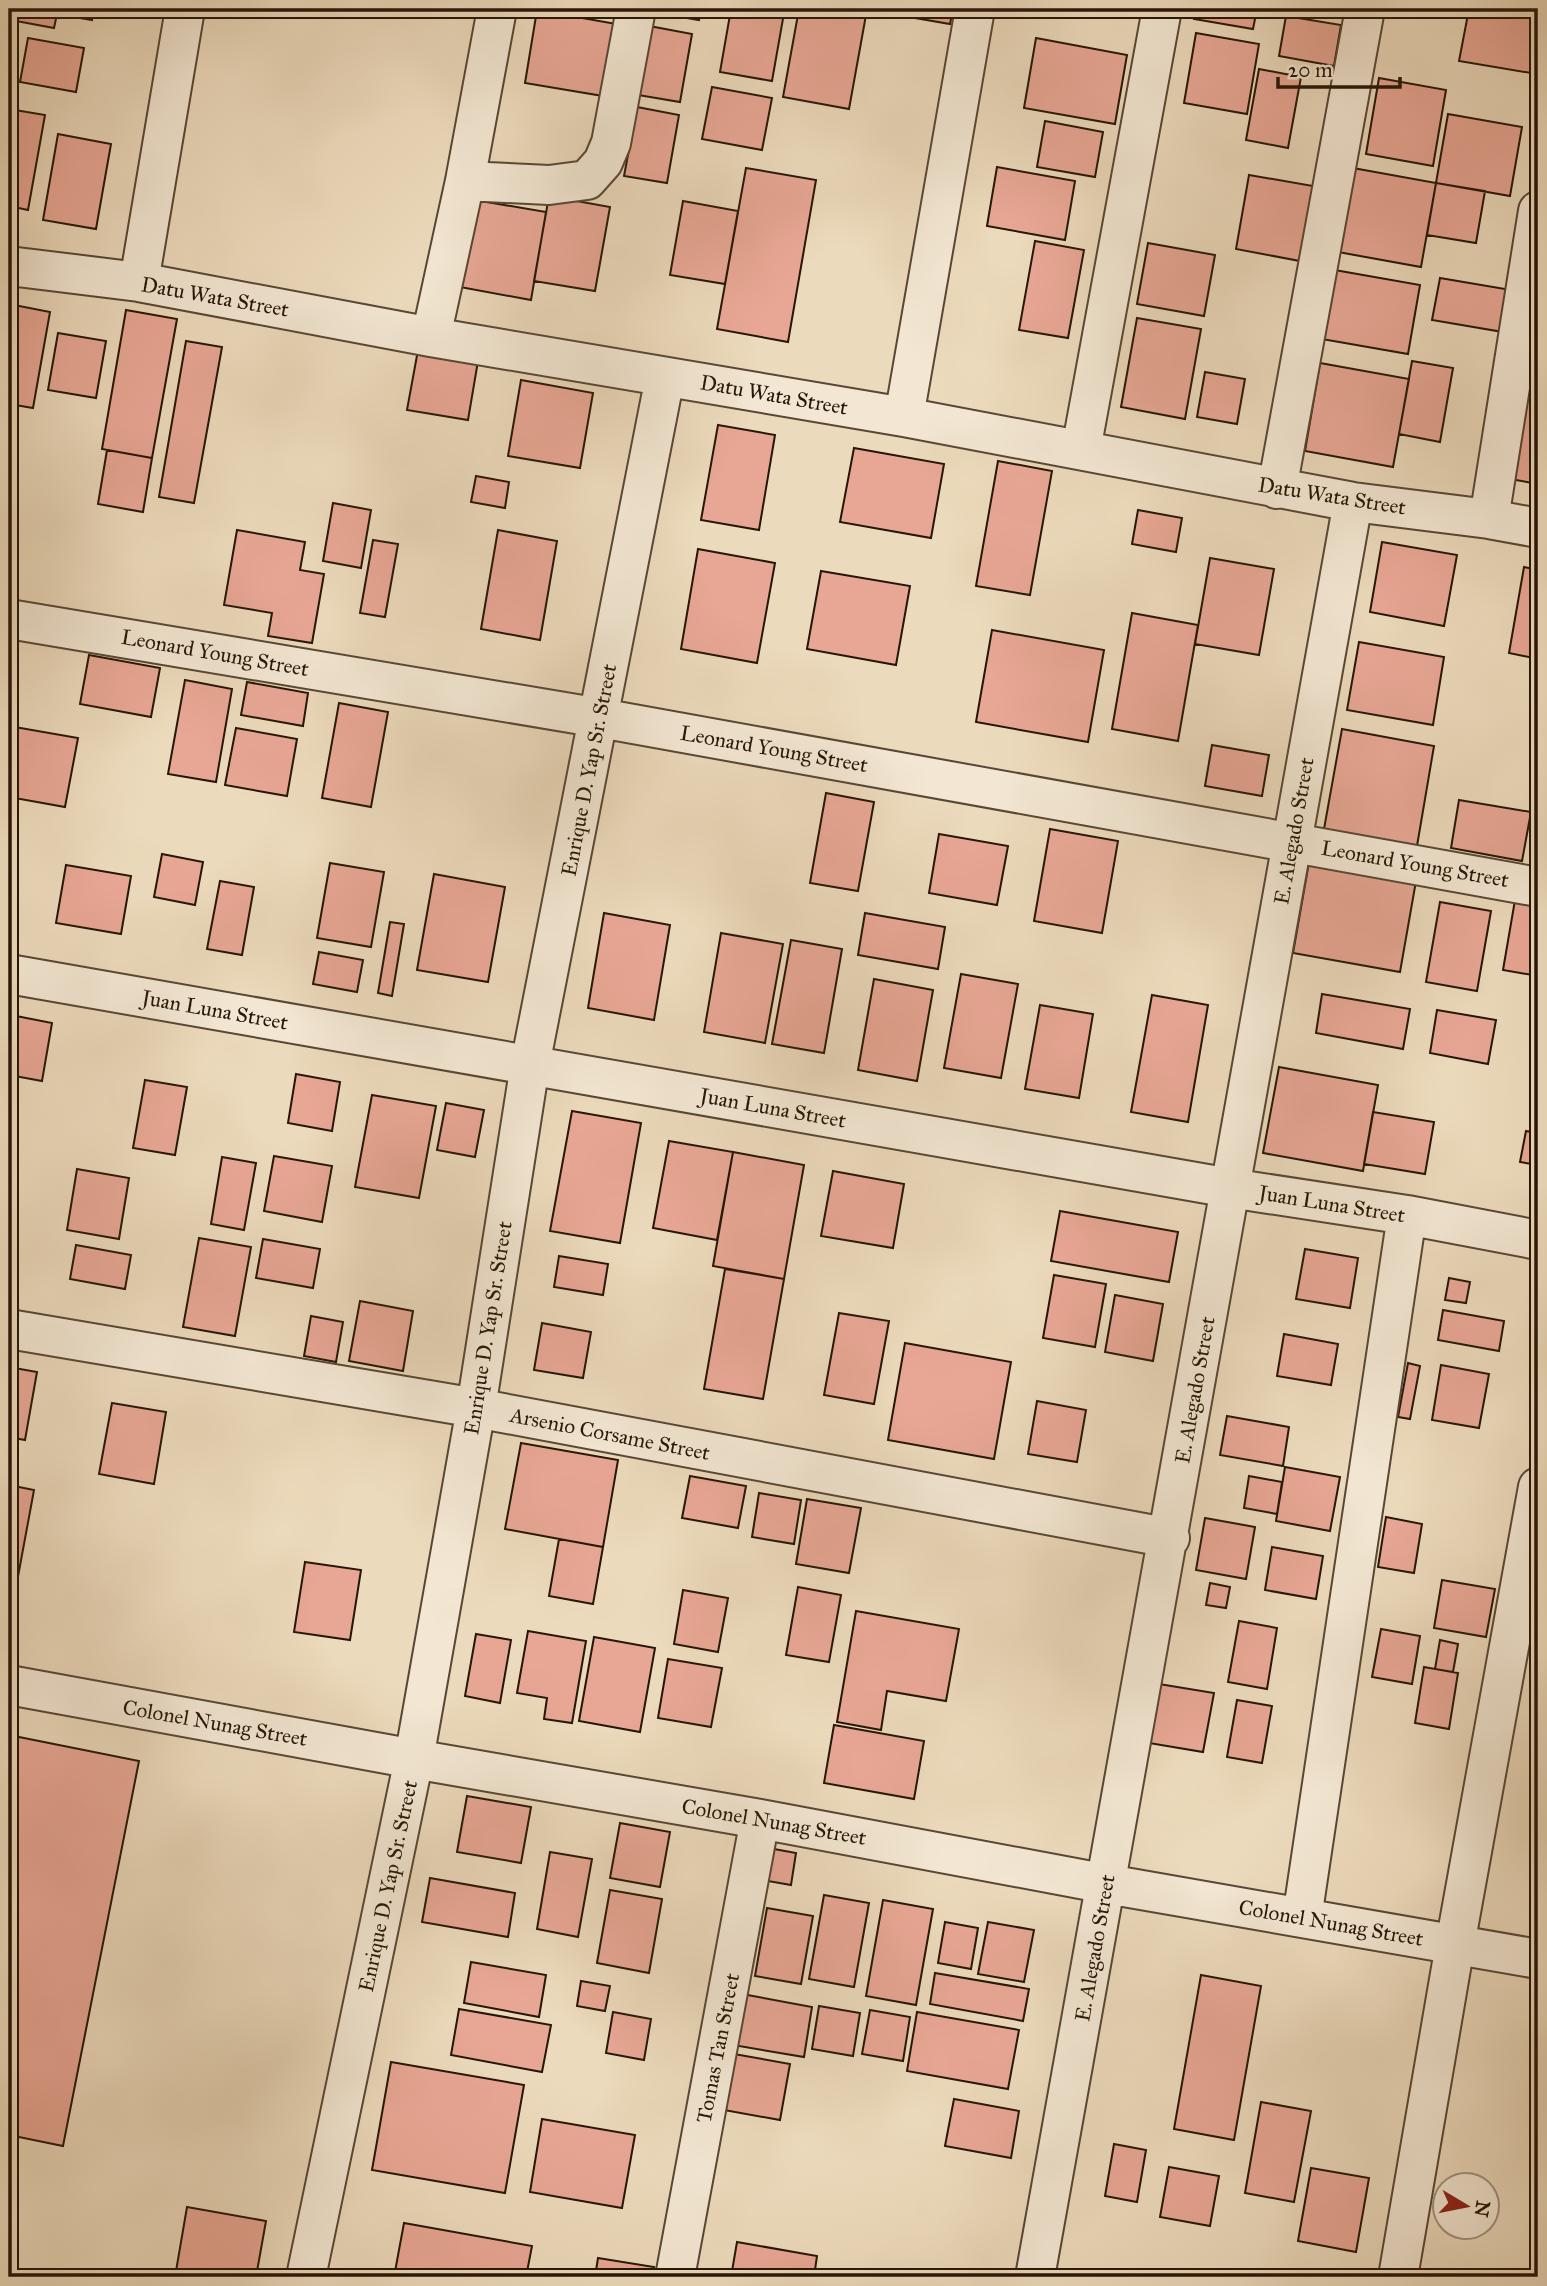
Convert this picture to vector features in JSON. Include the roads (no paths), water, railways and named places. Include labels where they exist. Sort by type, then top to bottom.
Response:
[{"type":"street","points":[[139,282],[185,9]]},
{"type":"street","points":[[431,337],[498,9]]},
{"type":"street","points":[[465,181],[549,185],[587,180],[603,162],[611,142],[636,9]]},
{"type":"street","points":[[904,417],[975,9]]},
{"type":"street","points":[[1082,450],[1162,9]]},
{"type":"street","points":[[1277,489],[1365,9]]},
{"type":"street","points":[[1489,519],[1538,211]]},
{"type":"street","name":"Datu Wata Street","points":[[9,265],[139,282],[431,337],[904,417],[1277,489],[1538,528]]},
{"type":"street","name":"Enrique D. Yap Sr. Street","points":[[306,2277],[414,1759],[476,1408],[530,1065],[600,718],[664,377]]},
{"type":"street","name":"E. Alegado Street","points":[[1035,2277],[1170,1538],[1353,502]]},
{"type":"street","name":"Leonard Young Street","points":[[9,619],[600,718],[1538,887]]},
{"type":"street","name":"Juan Luna Street","points":[[9,974],[1538,1240]]},
{"type":"street","points":[[1303,1919],[1406,1215]]},
{"type":"street","name":"Arsenio Corsame Street","points":[[9,1329],[476,1408],[1170,1538]]},
{"type":"street","points":[[1398,2277],[1538,1487]]},
{"type":"street","name":"Colonel Nunag Street","points":[[9,1685],[1107,1884],[1538,1959]]},
{"type":"street","name":"Tomas Tan Street","points":[[675,2277],[760,1819]]}]
